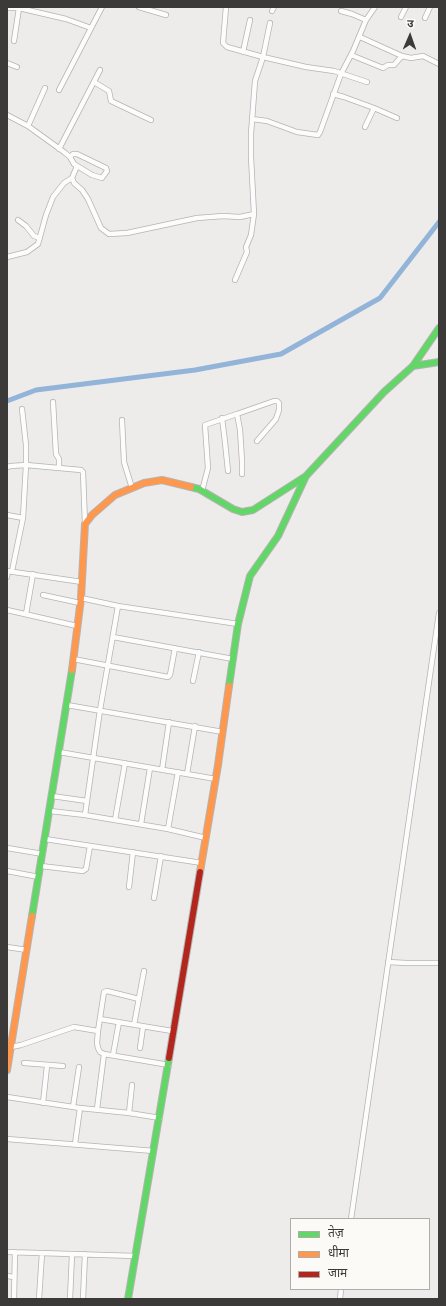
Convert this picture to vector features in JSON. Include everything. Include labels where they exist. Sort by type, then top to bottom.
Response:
[{"type":"street","points":[[60,90],[102,7]]},
{"type":"street","points":[[139,7],[166,15]]},
{"type":"street","points":[[226,7],[223,43],[227,47],[306,67],[334,72],[367,82]]},
{"type":"street","points":[[252,120],[267,121],[297,132],[318,135],[341,74],[360,36],[366,20],[375,7]]},
{"type":"street","points":[[401,18],[406,7]]},
{"type":"street","points":[[426,18],[430,7]]},
{"type":"street","points":[[7,8],[19,8],[66,19],[92,28]]},
{"type":"street","points":[[14,41],[19,8]]},
{"type":"street","points":[[341,11],[366,20]]},
{"type":"street","points":[[243,52],[250,20]]},
{"type":"street","points":[[235,280],[247,252],[246,247],[251,235],[254,214],[251,157],[255,81],[263,56],[270,23]]},
{"type":"street","points":[[360,36],[402,56],[412,58],[423,56],[439,64]]},
{"type":"street","points":[[351,55],[383,68],[394,65],[402,56]]},
{"type":"street","points":[[7,63],[17,67]]},
{"type":"street","points":[[59,149],[100,70]]},
{"type":"street","points":[[94,82],[109,90],[111,101],[151,120]]},
{"type":"street","points":[[28,126],[45,88]]},
{"type":"street","points":[[333,94],[374,108],[397,118]]},
{"type":"street","points":[[366,128],[374,108]]},
{"type":"street","points":[[7,115],[28,126],[70,157],[77,166],[100,178],[104,177],[107,171],[106,168],[77,154],[73,154],[70,157]]},
{"type":"street","points":[[7,257],[27,252],[36,246],[53,197],[64,183],[72,178],[77,166]]},
{"type":"street","points":[[72,178],[74,183],[82,190],[88,199],[101,228],[109,234],[127,233],[197,218],[223,216],[240,218],[254,214]]},
{"type":"street","points":[[18,220],[26,226],[34,236],[40,238]]},
{"type":"street","points":[[85,524],[92,515],[116,495],[144,483],[162,480],[202,490],[233,509],[242,512],[253,510],[306,476],[384,392],[413,366],[439,328]]},
{"type":"street","points":[[413,366],[439,362]]},
{"type":"street","points":[[202,490],[208,468],[205,425],[222,418],[277,401],[279,403],[279,410],[276,419],[257,441]]},
{"type":"street","points":[[53,402],[56,454],[59,459],[59,468]]},
{"type":"street","points":[[7,577],[23,518],[26,445],[22,409]]},
{"type":"street","points":[[237,414],[241,438],[242,474]]},
{"type":"street","points":[[222,418],[226,442],[228,471]]},
{"type":"street","points":[[122,420],[125,468],[132,488]]},
{"type":"street","points":[[7,467],[26,465],[81,470],[83,472],[85,524],[81,600],[73,659],[50,811],[7,1070]]},
{"type":"street","points":[[128,1299],[169,1065],[172,1031],[216,779],[238,624],[250,576],[278,536],[306,476]]},
{"type":"street","points":[[7,515],[23,518]]},
{"type":"street","points":[[9,571],[82,582]]},
{"type":"street","points":[[26,614],[34,574]]},
{"type":"street","points":[[43,595],[238,624]]},
{"type":"street","points":[[85,815],[100,710],[118,606]]},
{"type":"street","points":[[7,610],[77,626]]},
{"type":"street","points":[[351,1218],[439,613]]},
{"type":"street","points":[[113,637],[233,658]]},
{"type":"street","points":[[73,659],[168,677],[170,675],[175,648]]},
{"type":"street","points":[[194,681],[199,652]]},
{"type":"street","points":[[66,706],[100,710],[223,732]]},
{"type":"street","points":[[162,770],[169,722]]},
{"type":"street","points":[[187,774],[195,726]]},
{"type":"street","points":[[59,752],[216,779]]},
{"type":"street","points":[[115,820],[125,763]]},
{"type":"street","points":[[141,824],[150,768]]},
{"type":"street","points":[[168,829],[178,772]]},
{"type":"street","points":[[52,796],[87,802]]},
{"type":"street","points":[[50,811],[141,824],[206,838]]},
{"type":"street","points":[[45,839],[202,863]]},
{"type":"street","points":[[41,866],[83,871],[86,869],[90,846]]},
{"type":"street","points":[[7,848],[43,854]]},
{"type":"street","points":[[129,887],[133,852]]},
{"type":"street","points":[[154,898],[161,856]]},
{"type":"street","points":[[7,871],[39,877]]},
{"type":"street","points":[[7,947],[27,950]]},
{"type":"street","points":[[388,962],[406,964],[439,963]]},
{"type":"street","points":[[134,1025],[144,971]]},
{"type":"street","points":[[139,999],[105,992],[98,1031],[97,1046],[100,1052],[104,1054],[169,1065]]},
{"type":"street","points":[[100,1019],[172,1031]]},
{"type":"street","points":[[113,1055],[119,1022]]},
{"type":"street","points":[[140,1048],[143,1026]]},
{"type":"street","points":[[11,1047],[74,1027],[98,1031]]},
{"type":"street","points":[[97,1109],[104,1054]]},
{"type":"street","points":[[24,1063],[47,1066],[64,1066]]},
{"type":"street","points":[[43,1102],[47,1066]]},
{"type":"street","points":[[73,1107],[79,1066]]},
{"type":"street","points":[[129,1113],[132,1086]]},
{"type":"street","points":[[7,1097],[160,1118]]},
{"type":"street","points":[[75,1144],[80,1108]]},
{"type":"street","points":[[7,1139],[154,1151]]},
{"type":"street","points":[[7,1252],[136,1256]]},
{"type":"street","points":[[14,1299],[15,1252]]},
{"type":"street","points":[[39,1299],[42,1253]]},
{"type":"street","points":[[70,1299],[72,1254]]},
{"type":"street","points":[[83,1299],[85,1254]]},
{"type":"street","points":[[7,1276],[14,1277]]},
{"type":"waterway","points":[[7,401],[36,390],[195,370],[281,354],[380,298],[439,222]]},
{"type":"traffic: fast","points":[[229,686],[238,624],[250,576],[278,536],[306,476],[384,392],[413,366],[439,328]]},
{"type":"traffic: fast","points":[[413,366],[439,362]]},
{"type":"traffic: fast","points":[[191,487],[199,489],[233,509],[242,512],[253,510],[306,476]]},
{"type":"traffic: fast","points":[[32,916],[72,670]]},
{"type":"traffic: fast","points":[[128,1299],[169,1058]]},
{"type":"traffic: slow","points":[[72,670],[81,598],[85,524],[92,515],[115,495],[144,483],[162,480],[191,487]]},
{"type":"traffic: slow","points":[[200,872],[218,765],[229,686]]},
{"type":"traffic: slow","points":[[7,1070],[32,916]]},
{"type":"traffic: jam","points":[[169,1058],[200,872]]}]
